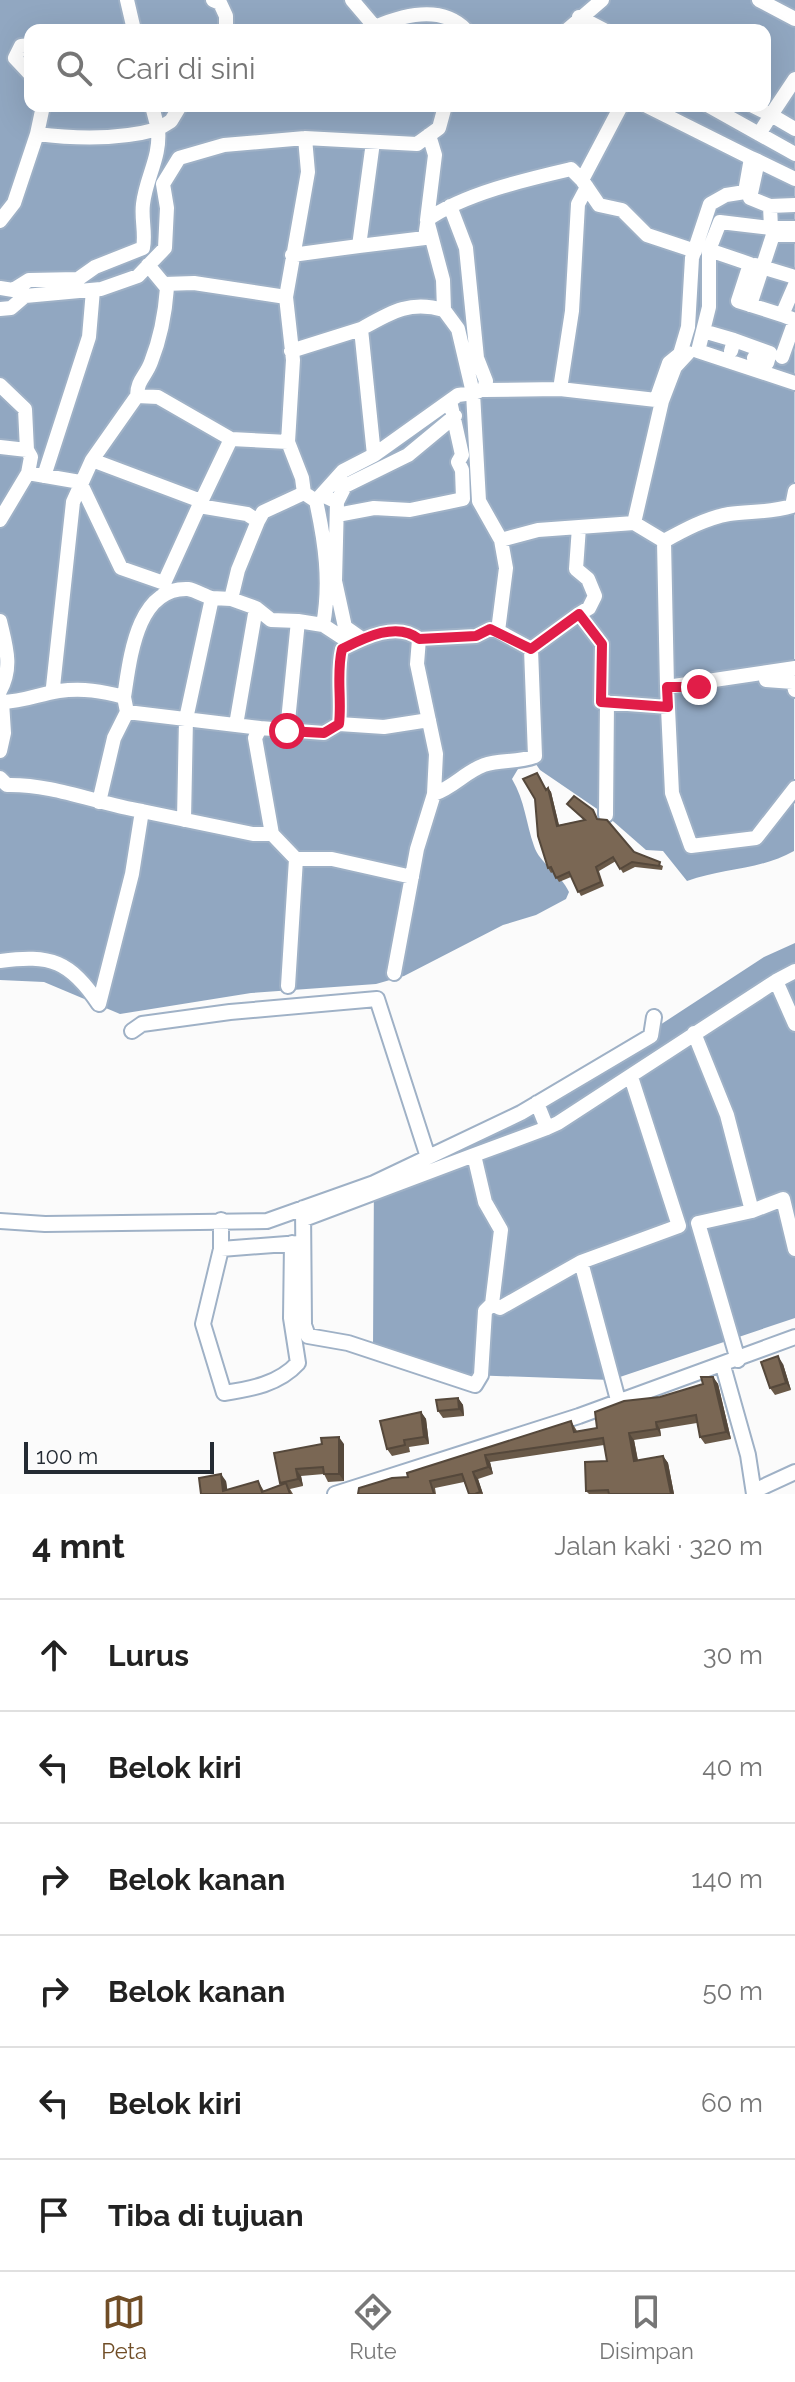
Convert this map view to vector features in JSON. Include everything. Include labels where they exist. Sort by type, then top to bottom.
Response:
[{"type":"street","points":[[127,0],[133,24]]},
{"type":"street","points":[[213,0],[220,3],[226,24]]},
{"type":"street","points":[[352,0],[372,24]]},
{"type":"street","points":[[573,24],[602,0]]},
{"type":"street","points":[[759,0],[795,19]]},
{"type":"street","points":[[385,24],[441,7],[459,24]]},
{"type":"street","points":[[579,17],[592,24]]},
{"type":"street","points":[[24,46],[15,58],[24,68]]},
{"type":"street","points":[[759,134],[795,79]]},
{"type":"street","points":[[0,221],[14,203],[42,112]]},
{"type":"street","points":[[0,288],[13,290],[29,280],[78,279],[95,267],[143,248],[146,234],[142,206],[150,173],[160,150],[154,112]]},
{"type":"street","points":[[37,134],[81,139],[137,135],[158,129],[171,121],[176,112]]},
{"type":"street","points":[[0,309],[11,308],[25,296],[93,290],[138,276],[165,248],[163,184],[179,158],[224,145],[305,138],[417,144],[439,128],[443,112]]},
{"type":"street","points":[[560,389],[572,311],[578,204],[618,112]]},
{"type":"street","points":[[659,112],[795,179]]},
{"type":"street","points":[[720,112],[795,154]]},
{"type":"street","points":[[765,112],[795,129]]},
{"type":"street","points":[[292,255],[425,238],[435,155],[429,135]]},
{"type":"street","points":[[305,138],[308,172],[286,297],[293,360],[288,442],[314,496],[324,538],[328,596],[323,625]]},
{"type":"street","points":[[359,246],[373,142]]},
{"type":"street","points":[[750,198],[754,159]]},
{"type":"street","points":[[634,523],[669,363],[680,354],[688,327],[710,204],[726,195],[745,192],[754,159]]},
{"type":"street","points":[[427,220],[450,206],[571,169],[585,183],[599,205],[622,210],[647,235],[795,277]]},
{"type":"street","points":[[659,400],[675,367],[688,353],[701,297],[696,269],[720,203],[729,198],[750,198],[770,206],[795,205]]},
{"type":"street","points":[[450,206],[466,248],[477,358],[486,381],[479,392]]},
{"type":"street","points":[[770,206],[772,231],[738,301],[791,319]]},
{"type":"street","points":[[427,220],[443,280],[444,310],[458,329],[479,392],[479,501],[501,540],[506,568],[498,631]]},
{"type":"street","points":[[716,220],[702,250],[709,303],[705,335],[698,351],[795,383]]},
{"type":"street","points":[[716,220],[795,235]]},
{"type":"street","points":[[772,231],[795,228]]},
{"type":"street","points":[[57,691],[53,687],[73,502],[92,460],[137,396],[137,382],[149,367],[164,326],[167,288],[148,265]]},
{"type":"street","points":[[164,284],[194,283],[286,297]]},
{"type":"street","points":[[705,335],[767,363],[782,357],[795,285]]},
{"type":"street","points":[[44,476],[89,337],[93,290]]},
{"type":"street","points":[[291,351],[361,329],[401,307],[422,304],[444,310]]},
{"type":"street","points":[[361,329],[374,455]]},
{"type":"street","points":[[688,353],[693,360],[781,382],[795,390]]},
{"type":"street","points":[[0,385],[25,409],[27,450],[31,457],[28,473],[0,520]]},
{"type":"street","points":[[231,599],[238,570],[263,512],[314,496],[343,471],[374,455],[466,392],[560,389],[659,400]]},
{"type":"street","points":[[137,396],[158,397],[231,439],[288,442]]},
{"type":"street","points":[[314,496],[337,508],[410,510],[463,499],[462,470],[458,462],[462,455],[450,401]]},
{"type":"street","points":[[357,641],[345,627],[335,581],[337,508],[345,486],[408,455],[455,416]]},
{"type":"street","points":[[99,802],[114,738],[127,712],[124,697],[132,654],[145,613],[166,589],[200,504],[231,439]]},
{"type":"street","points":[[0,447],[27,450]]},
{"type":"street","points":[[92,460],[200,504],[247,514],[258,521]]},
{"type":"street","points":[[28,473],[80,482]]},
{"type":"street","points":[[80,482],[121,568],[166,589],[188,589],[212,598],[231,599],[256,608],[271,620],[323,625],[357,641]]},
{"type":"street","points":[[664,541],[694,525],[729,514],[758,514],[794,502]]},
{"type":"street","points":[[501,540],[538,530],[634,523],[664,541]]},
{"type":"street","points":[[531,649],[589,608],[595,596],[588,579],[576,569],[579,527]]},
{"type":"street","points":[[664,541],[674,686],[668,707],[672,793],[691,846],[756,838],[795,788]]},
{"type":"street","points":[[184,820],[186,719],[212,598]]},
{"type":"street","points":[[236,725],[256,608]]},
{"type":"street","points":[[579,614],[602,644],[601,702],[668,707]]},
{"type":"street","points":[[0,621],[8,659],[1,698],[4,733],[0,751]]},
{"type":"street","points":[[287,731],[298,621]]},
{"type":"street","points":[[339,724],[342,702],[338,666],[342,649],[357,641],[388,632],[410,632],[419,639],[476,636],[490,629],[531,649]]},
{"type":"street","points":[[394,973],[412,877],[434,794],[436,754],[417,664],[419,639]]},
{"type":"street","points":[[434,794],[451,788],[465,775],[487,764],[515,764],[535,756],[531,649]]},
{"type":"street","points":[[674,686],[795,668]]},
{"type":"street","points":[[674,686],[783,680],[793,682],[795,690]]},
{"type":"street","points":[[1,698],[23,702],[57,691],[94,689],[124,697]]},
{"type":"street","points":[[606,815],[607,702]]},
{"type":"street","points":[[127,712],[324,733],[339,724],[384,727],[429,720]]},
{"type":"street","points":[[260,728],[255,738],[272,834],[296,859],[332,859],[412,877]]},
{"type":"street","points":[[0,778],[7,785],[38,784],[99,802],[253,834],[272,834]]},
{"type":"street","points":[[0,961],[29,957],[59,964],[81,977],[99,1004],[132,874],[142,811]]},
{"type":"street","points":[[288,986],[296,859]]},
{"type":"street","points":[[0,1221],[45,1224],[267,1221],[304,1214],[327,1214],[547,1128],[591,1104],[694,1033],[795,971]]},
{"type":"street","points":[[776,981],[795,1024]]},
{"type":"street","points":[[132,1031],[142,1024],[230,1012],[377,999],[428,1157]]},
{"type":"street","points":[[304,1214],[537,1103],[651,1036],[654,1017]]},
{"type":"street","points":[[694,1033],[727,1115],[752,1211]]},
{"type":"street","points":[[492,1304],[500,1308],[581,1262],[679,1226],[631,1077]]},
{"type":"street","points":[[537,1103],[547,1128]]},
{"type":"street","points":[[298,1243],[304,1325],[308,1336],[348,1343],[475,1385],[481,1375],[485,1311],[492,1304],[501,1230],[485,1202],[474,1155]]},
{"type":"street","points":[[738,1360],[698,1223],[752,1211],[789,1197],[795,1249]]},
{"type":"street","points":[[221,1220],[221,1249],[203,1324],[224,1393],[259,1388],[291,1371],[298,1363],[291,1318],[304,1214]]},
{"type":"street","points":[[221,1249],[298,1243]]},
{"type":"street","points":[[581,1262],[618,1400]]},
{"type":"street","points":[[335,1494],[723,1366],[795,1337]]},
{"type":"street","points":[[723,1366],[748,1455],[754,1492],[795,1472]]},
{"type":"water","points":[[0,0],[795,0],[794,851],[768,862],[687,881],[663,851],[646,850],[606,815],[540,770],[531,757],[524,759],[512,779],[537,852],[569,892],[566,899],[536,915],[503,925],[404,976],[376,984],[251,993],[120,1014],[44,982],[0,980]]},
{"type":"water","points":[[795,943],[795,1318],[611,1380],[469,1375],[373,1348],[374,1176],[568,1085],[764,957]]},
{"type":"building","points":[[537,773],[546,790],[548,788],[557,826],[585,820],[567,804],[574,796],[593,810],[597,819],[607,820],[634,852],[660,862],[659,866],[632,862],[620,869],[613,857],[596,867],[601,882],[578,892],[569,872],[556,878],[551,867],[548,868],[538,836],[535,799],[523,779]]},
{"type":"building","points":[[778,1356],[786,1383],[770,1388],[761,1362]]},
{"type":"building","points":[[701,1377],[713,1377],[726,1432],[700,1437],[696,1415],[656,1422],[657,1429],[629,1433],[634,1461],[663,1456],[671,1494],[586,1491],[585,1462],[607,1461],[603,1438],[485,1455],[488,1467],[473,1472],[480,1492],[475,1494],[469,1494],[462,1474],[430,1481],[434,1494],[358,1494],[359,1488],[392,1478],[408,1477],[407,1473],[571,1421],[574,1432],[597,1428],[595,1412],[624,1401],[660,1397],[703,1384]]},
{"type":"building","points":[[458,1398],[459,1409],[438,1411],[436,1400]]},
{"type":"building","points":[[421,1412],[424,1437],[404,1440],[405,1445],[387,1449],[380,1421]]},
{"type":"building","points":[[339,1437],[339,1474],[324,1474],[323,1467],[296,1469],[298,1479],[280,1483],[274,1453],[322,1444],[321,1438]]},
{"type":"building","points":[[221,1474],[223,1491],[258,1481],[262,1492],[286,1483],[290,1494],[201,1494],[199,1478]]},
{"type":"route","points":[[287,731],[324,733],[339,724],[342,702],[338,666],[342,649],[362,639],[388,632],[410,632],[419,639],[476,636],[490,629],[531,649],[579,614],[602,644],[601,702],[668,707],[667,687],[682,684],[699,687]]}]
